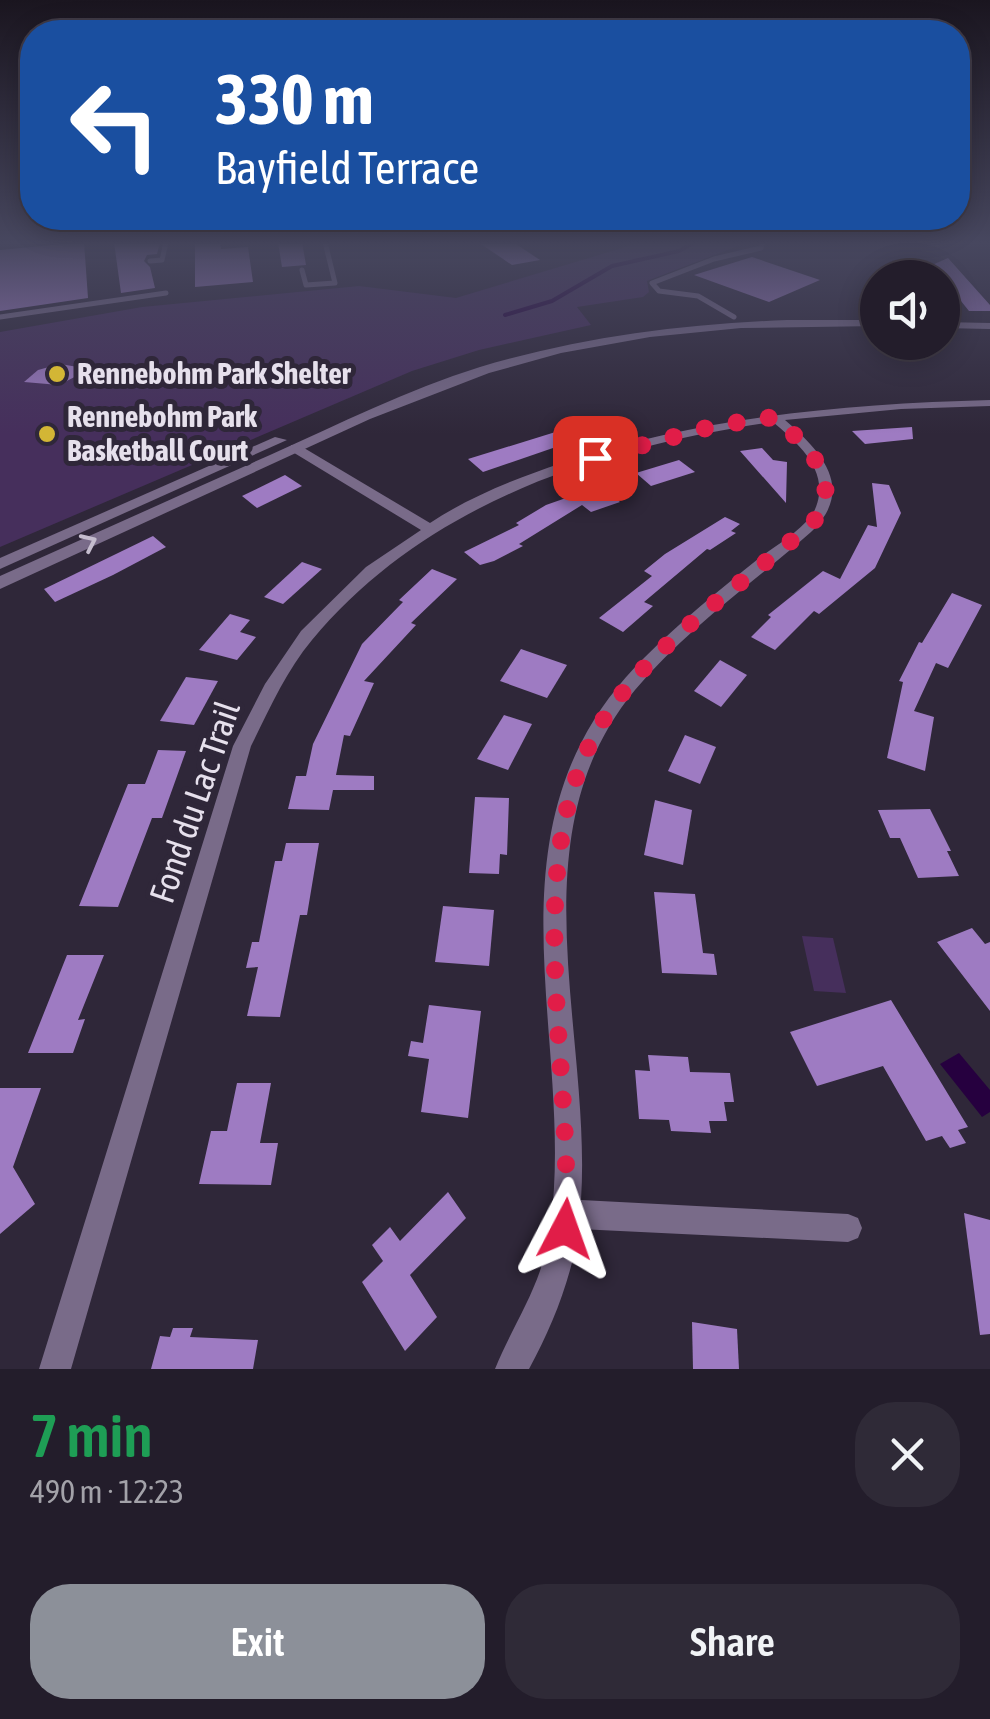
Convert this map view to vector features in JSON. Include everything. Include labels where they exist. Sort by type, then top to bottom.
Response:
[{"type":"street","points":[[0,583],[403,386],[504,353],[626,328],[734,317],[860,319]]},
{"type":"street","points":[[960,320],[990,319]]},
{"type":"street","points":[[0,564],[443,384],[570,348],[715,326],[860,320]]},
{"type":"street","points":[[960,323],[990,326]]},
{"type":"street","name":"Fond du Lac Trail","points":[[55,1369],[242,746],[276,679],[310,631],[376,566],[428,528],[523,482],[618,451],[714,426],[854,407],[990,404]]},
{"type":"street","points":[[511,1369],[552,1285],[566,1214],[569,1175],[555,926],[561,840],[572,789],[597,732],[636,677],[820,513],[826,485],[823,473],[816,460],[774,417]]},
{"type":"street","points":[[288,444],[428,528]]},
{"type":"street","points":[[566,1214],[848,1228]]},
{"type":"lane","points":[[0,316],[73,306]]},
{"type":"lane","points":[[712,306],[725,309],[734,317]]},
{"type":"shaded area","points":[[584,306],[577,307],[591,325],[479,350],[412,371],[0,547],[0,332],[142,307]]},
{"type":"shaded area","points":[[802,936],[833,938],[846,993],[814,991]]},
{"type":"shaded area","points":[[959,1053],[990,1090],[990,1112],[982,1117],[940,1064]]},
{"type":"building","points":[[0,306],[35,306],[0,311]]},
{"type":"building","points":[[965,306],[990,306],[990,311],[969,311]]},
{"type":"building","name":"Rennebohm Park Shelter","points":[[60,364],[90,369],[59,385],[24,382],[38,370]]},
{"type":"building","points":[[578,425],[582,438],[483,472],[468,459]]},
{"type":"building","points":[[912,427],[913,439],[865,444],[852,431]]},
{"type":"building","points":[[762,448],[773,460],[787,462],[786,503],[740,451]]},
{"type":"building","points":[[679,460],[695,472],[651,486],[636,473]]},
{"type":"building","points":[[285,475],[302,486],[257,508],[242,496]]},
{"type":"building","points":[[872,483],[889,485],[901,513],[875,568],[819,614],[814,611],[775,650],[751,637],[771,617],[768,615],[823,571],[840,579],[868,525],[877,527]]},
{"type":"building","points":[[600,486],[620,502],[591,512],[582,505],[494,561],[480,565],[464,552],[519,525],[516,523],[546,505]]},
{"type":"building","points":[[725,517],[740,524],[731,531],[736,533],[707,549],[644,602],[653,606],[623,632],[599,618],[652,576],[644,571],[665,554]]},
{"type":"building","points":[[153,536],[166,547],[113,575],[55,602],[44,589]]},
{"type":"building","points":[[302,562],[322,569],[283,604],[264,597]]},
{"type":"building","points":[[432,569],[457,579],[411,623],[416,625],[364,681],[374,683],[350,736],[344,735],[336,775],[374,776],[374,790],[333,790],[329,810],[288,809],[296,776],[306,776],[313,744],[362,644]]},
{"type":"building","points":[[952,593],[982,605],[948,668],[936,663],[914,711],[934,717],[925,771],[887,758],[903,682],[899,681]]},
{"type":"building","points":[[230,614],[250,620],[240,632],[256,637],[237,660],[199,650]]},
{"type":"building","points":[[521,649],[567,665],[547,698],[500,681]]},
{"type":"building","points":[[720,660],[747,675],[721,707],[694,691]]},
{"type":"building","points":[[186,677],[218,681],[194,725],[160,721]]},
{"type":"building","points":[[504,715],[532,724],[508,770],[477,759]]},
{"type":"building","points":[[685,735],[716,747],[700,784],[668,771]]},
{"type":"building","points":[[158,750],[186,751],[162,818],[152,818],[118,907],[79,906],[128,784],[145,784]]},
{"type":"building","points":[[475,797],[509,798],[507,855],[500,854],[499,874],[469,873]]},
{"type":"building","points":[[655,800],[692,810],[683,865],[644,855]]},
{"type":"building","points":[[930,809],[959,876],[918,878],[900,838],[890,838],[878,810]]},
{"type":"building","points":[[286,843],[319,843],[307,915],[300,915],[280,1017],[247,1016],[258,967],[246,968],[252,942],[259,942],[275,861],[282,861]]},
{"type":"building","points":[[654,892],[695,894],[703,953],[714,954],[717,975],[662,973]]},
{"type":"building","points":[[443,906],[494,910],[489,966],[435,962]]},
{"type":"building","points":[[972,928],[985,944],[990,942],[990,1011],[937,942]]},
{"type":"building","points":[[67,955],[104,955],[78,1020],[85,1019],[73,1053],[28,1053]]},
{"type":"building","points":[[891,1000],[968,1127],[958,1130],[966,1143],[950,1148],[942,1136],[926,1141],[883,1066],[817,1086],[790,1032]]},
{"type":"building","points":[[429,1005],[481,1011],[468,1118],[421,1112],[429,1059],[408,1056],[411,1041],[423,1043]]},
{"type":"building","points":[[648,1055],[688,1057],[690,1072],[730,1073],[734,1102],[724,1102],[727,1121],[709,1121],[711,1133],[671,1131],[669,1120],[639,1119],[635,1070],[650,1071]]},
{"type":"building","points":[[237,1083],[271,1083],[260,1143],[278,1143],[271,1185],[199,1184],[211,1131],[227,1131]]},
{"type":"building","points":[[0,1088],[41,1088],[13,1167],[35,1204],[0,1234]]},
{"type":"building","points":[[448,1192],[466,1218],[410,1275],[437,1317],[405,1351],[362,1282],[383,1261],[372,1245],[390,1227],[400,1241]]},
{"type":"building","points":[[964,1213],[990,1220],[990,1334],[980,1335]]},
{"type":"building","points":[[692,1322],[737,1329],[739,1369],[693,1369]]},
{"type":"building","points":[[173,1328],[193,1328],[190,1337],[258,1340],[253,1369],[151,1369],[160,1336],[170,1337]]},
{"type":"waterway","points":[[505,315],[536,306]]},
{"type":"place","name":"Rennebohm Park Shelter","points":[[57,374]]},
{"type":"place","name":"Rennebohm Park Basketball Court","points":[[47,434]]},
{"type":"route","points":[[565,1229],[569,1175],[555,926],[561,840],[582,760],[615,703],[636,677],[689,626],[801,534],[826,500],[826,485],[816,460],[774,417],[714,426],[595,458]]}]
